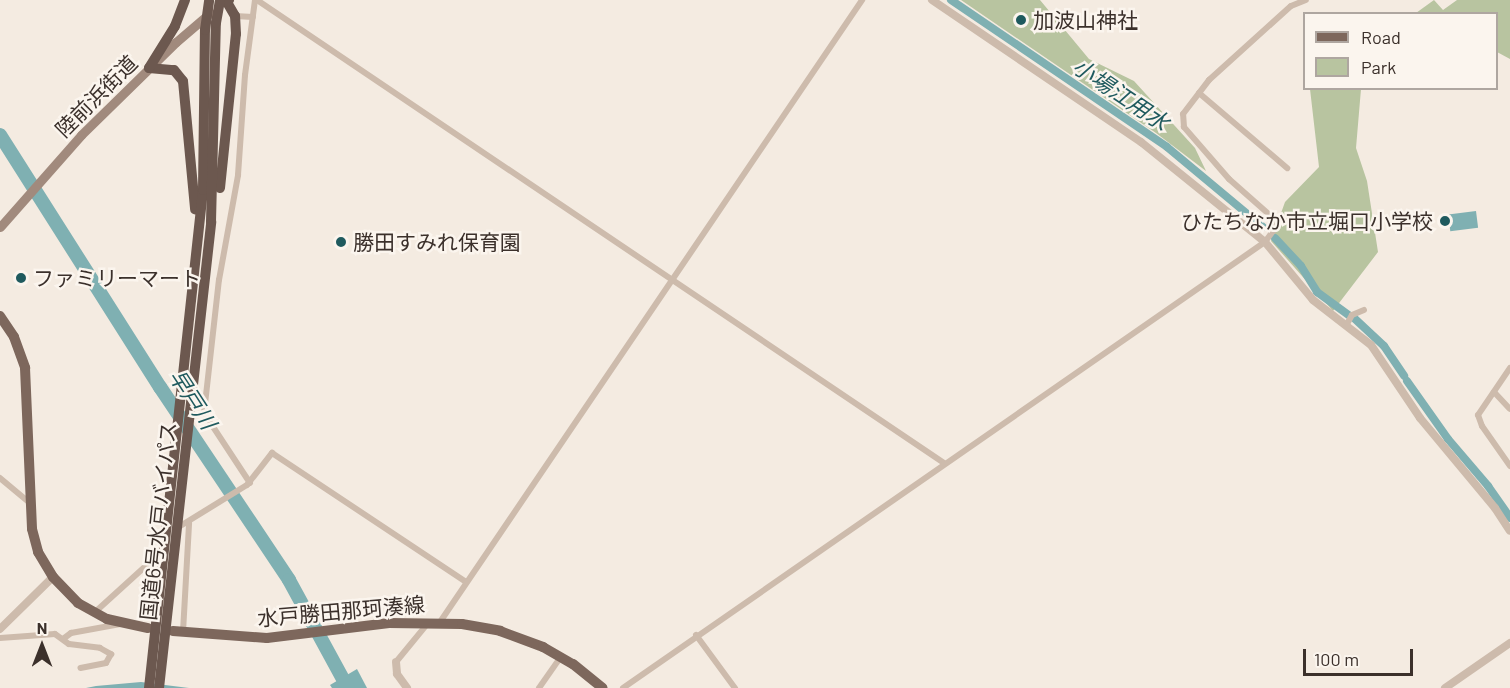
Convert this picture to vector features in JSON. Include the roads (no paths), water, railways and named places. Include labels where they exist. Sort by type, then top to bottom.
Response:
[{"type":"highway","points":[[185,0],[175,26],[149,68],[174,70],[183,81],[194,182],[197,251]]},
{"type":"highway","name":"国道6号水戸バイパス","points":[[159,688],[158,649],[163,559],[203,190],[205,30],[209,0]]},
{"type":"highway","points":[[208,261],[220,189],[236,34],[235,16],[225,1]]},
{"type":"highway","name":"国道6号水戸バイパス","points":[[149,688],[158,649],[177,528],[208,261],[214,187],[213,74],[216,23],[225,1]]},
{"type":"main road","name":"陸前浜街道","points":[[0,227],[45,173],[149,68],[225,1]]},
{"type":"main road","points":[[0,316],[14,337],[25,368],[30,503],[36,544],[53,578],[73,599],[94,614],[120,624],[148,628]]},
{"type":"main road","name":"水戸勝田那珂湊線","points":[[178,632],[250,638],[342,628],[434,622],[500,631],[524,639],[561,656],[603,688]]},
{"type":"street","points":[[249,484],[204,413],[219,280],[238,175],[245,75],[256,0],[944,463]]},
{"type":"street","points":[[407,688],[397,674],[396,662],[434,622],[466,582],[862,0]]},
{"type":"street","points":[[932,0],[1141,142],[1265,242],[1312,300],[1347,324],[1371,345],[1420,418],[1495,508],[1510,531]]},
{"type":"street","points":[[1286,0],[1292,6]]},
{"type":"street","points":[[623,688],[1265,242],[1273,231],[1271,216],[1229,180],[1184,127],[1183,114],[1209,80],[1292,6],[1306,0]]},
{"type":"street","points":[[235,16],[253,17]]},
{"type":"street","points":[[1199,93],[1287,168]]},
{"type":"street","points":[[1347,324],[1352,315],[1364,310]]},
{"type":"street","points":[[1510,368],[1479,415],[1482,426],[1510,466]]},
{"type":"street","points":[[1494,392],[1510,409]]},
{"type":"street","points":[[177,528],[189,523],[249,484],[272,453],[466,582]]},
{"type":"street","points":[[0,478],[12,486],[21,498],[30,503]]},
{"type":"street","points":[[178,632],[189,523]]},
{"type":"street","points":[[94,614],[149,563],[163,559]]},
{"type":"street","points":[[0,628],[53,578]]},
{"type":"street","points":[[63,639],[71,633],[120,624]]},
{"type":"street","points":[[0,638],[55,634],[69,644],[100,648],[111,654],[106,663],[80,668]]},
{"type":"street","points":[[696,636],[734,688]]},
{"type":"street","points":[[1445,688],[1510,643]]},
{"type":"street","points":[[539,688],[561,656]]},
{"type":"water","points":[[1476,211],[1478,228],[1450,231],[1448,214]]},
{"type":"water","points":[[357,669],[367,688],[332,688],[330,685]]},
{"type":"water","points":[[141,682],[189,688],[86,688],[96,686]]},
{"type":"waterway","name":"小場江用水","points":[[951,0],[1167,147],[1263,227]]},
{"type":"waterway","name":"早戸川","points":[[0,135],[160,387],[289,580],[348,688]]},
{"type":"waterway","name":"小場江用水","points":[[1275,238],[1301,266],[1317,292],[1349,315]]},
{"type":"waterway","name":"小場江用水","points":[[1354,318],[1384,346],[1404,376]]},
{"type":"waterway","name":"小場江用水","points":[[1407,381],[1448,439],[1488,486],[1510,518]]},
{"type":"place","name":"加波山神社","points":[[1021,20]]},
{"type":"place","name":"ひたちなか市立堀口小学校","points":[[1445,221]]},
{"type":"place","name":"勝田すみれ保育園","points":[[341,242]]},
{"type":"place","name":"ファミリーマート","points":[[21,278]]}]
